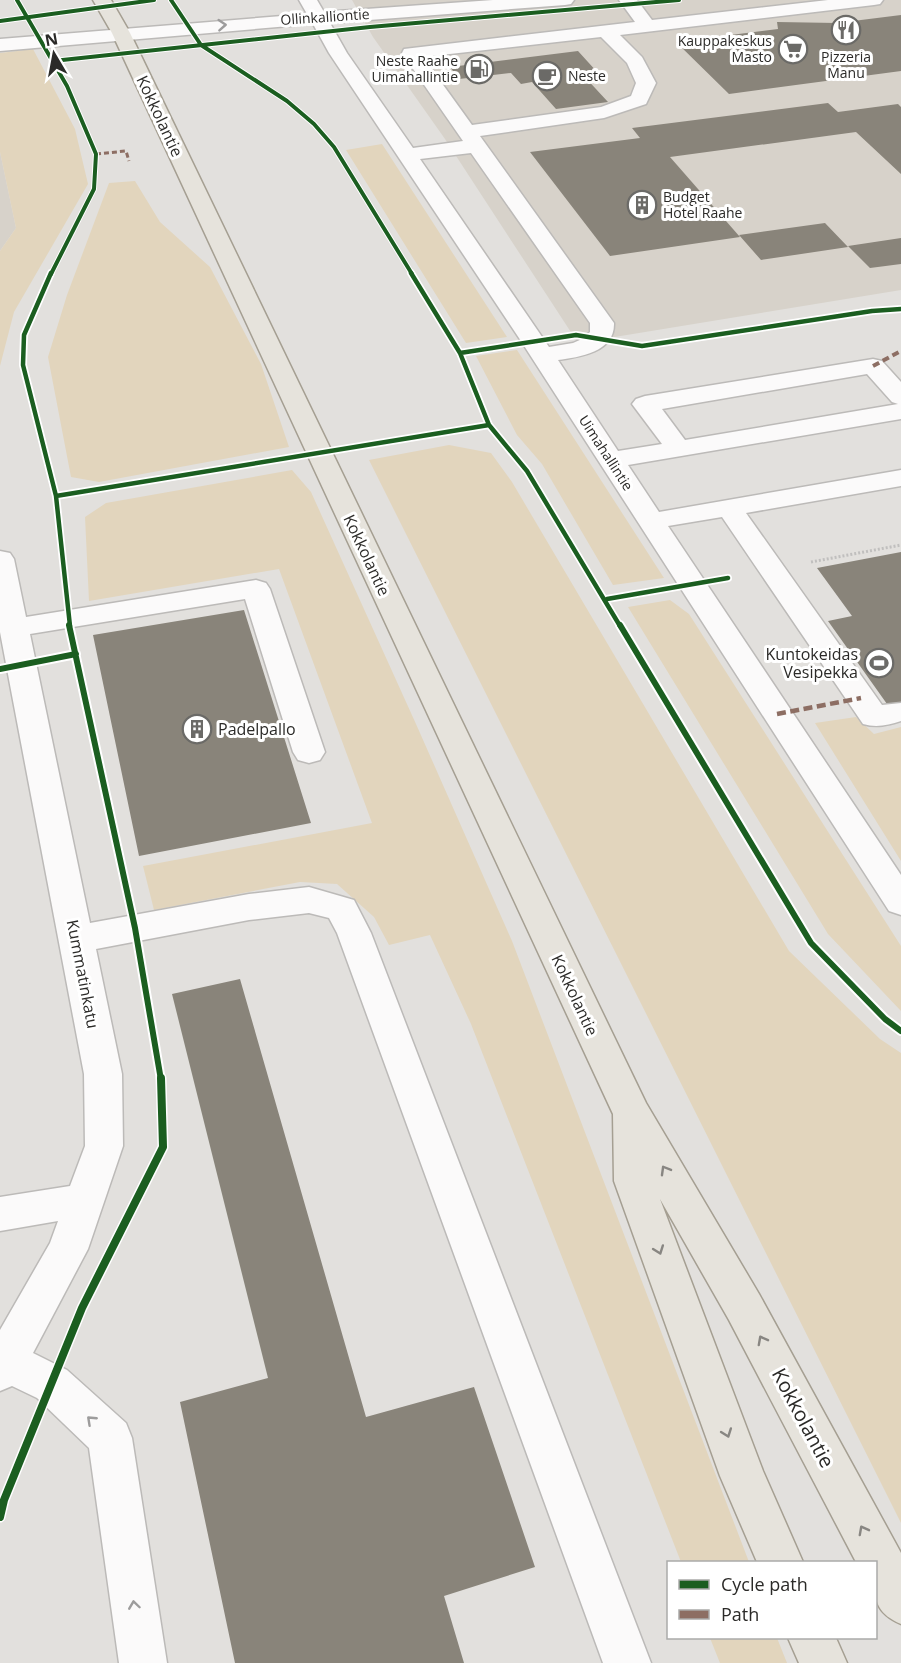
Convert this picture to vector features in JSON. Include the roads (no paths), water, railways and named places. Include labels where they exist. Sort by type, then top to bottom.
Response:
[{"type":"main road","name":"Kokkolantie","points":[[113,18],[631,1112],[744,1307],[901,1600]]},
{"type":"main road","name":"Kokkolantie","points":[[631,1112],[634,1181],[742,1476],[779,1561]]},
{"type":"main road","points":[[812,1639],[823,1663]]},
{"type":"street","name":"Ollinkalliontie","points":[[313,8],[381,0]]},
{"type":"street","name":"Ollinkalliontie","points":[[113,18],[313,8],[566,0]]},
{"type":"street","points":[[628,0],[647,26]]},
{"type":"street","points":[[543,356],[588,345],[599,338],[603,328],[602,323],[411,53],[874,0]]},
{"type":"street","name":"Uimahallintie","points":[[313,8],[338,53],[543,356],[901,902]]},
{"type":"street","points":[[0,33],[113,18]]},
{"type":"street","points":[[0,45],[113,18]]},
{"type":"street","points":[[406,155],[470,139],[604,112],[639,100],[646,83],[635,61],[606,31]]},
{"type":"street","points":[[678,448],[645,404],[873,366],[901,397]]},
{"type":"street","points":[[611,460],[901,411]]},
{"type":"street","points":[[651,521],[901,478]]},
{"type":"street","points":[[729,508],[874,717],[897,712]]},
{"type":"street","name":"Kummatinkatu","points":[[0,559],[103,1074],[104,1146],[68,1249],[3,1366]]},
{"type":"street","points":[[14,628],[256,589],[309,752]]},
{"type":"street","points":[[77,939],[249,907],[309,900],[342,909],[366,967],[627,1663]]},
{"type":"street","points":[[0,1214],[20,1209],[85,1201]]},
{"type":"street","points":[[3,1366],[52,1384],[110,1438],[142,1663]]},
{"type":"place","name":"Pizzeria Manu","points":[[846,30]]},
{"type":"place","name":"Kauppakeskus Masto","points":[[793,49]]},
{"type":"place","name":"Neste Raahe Uimahallintie","points":[[479,69]]},
{"type":"place","name":"Neste","points":[[547,76]]},
{"type":"place","name":"Budget Hotel Raahe","points":[[642,205]]},
{"type":"place","name":"Kuntokeidas Vesipekka","points":[[879,663]]},
{"type":"place","name":"Padelpallo","points":[[197,729]]}]
